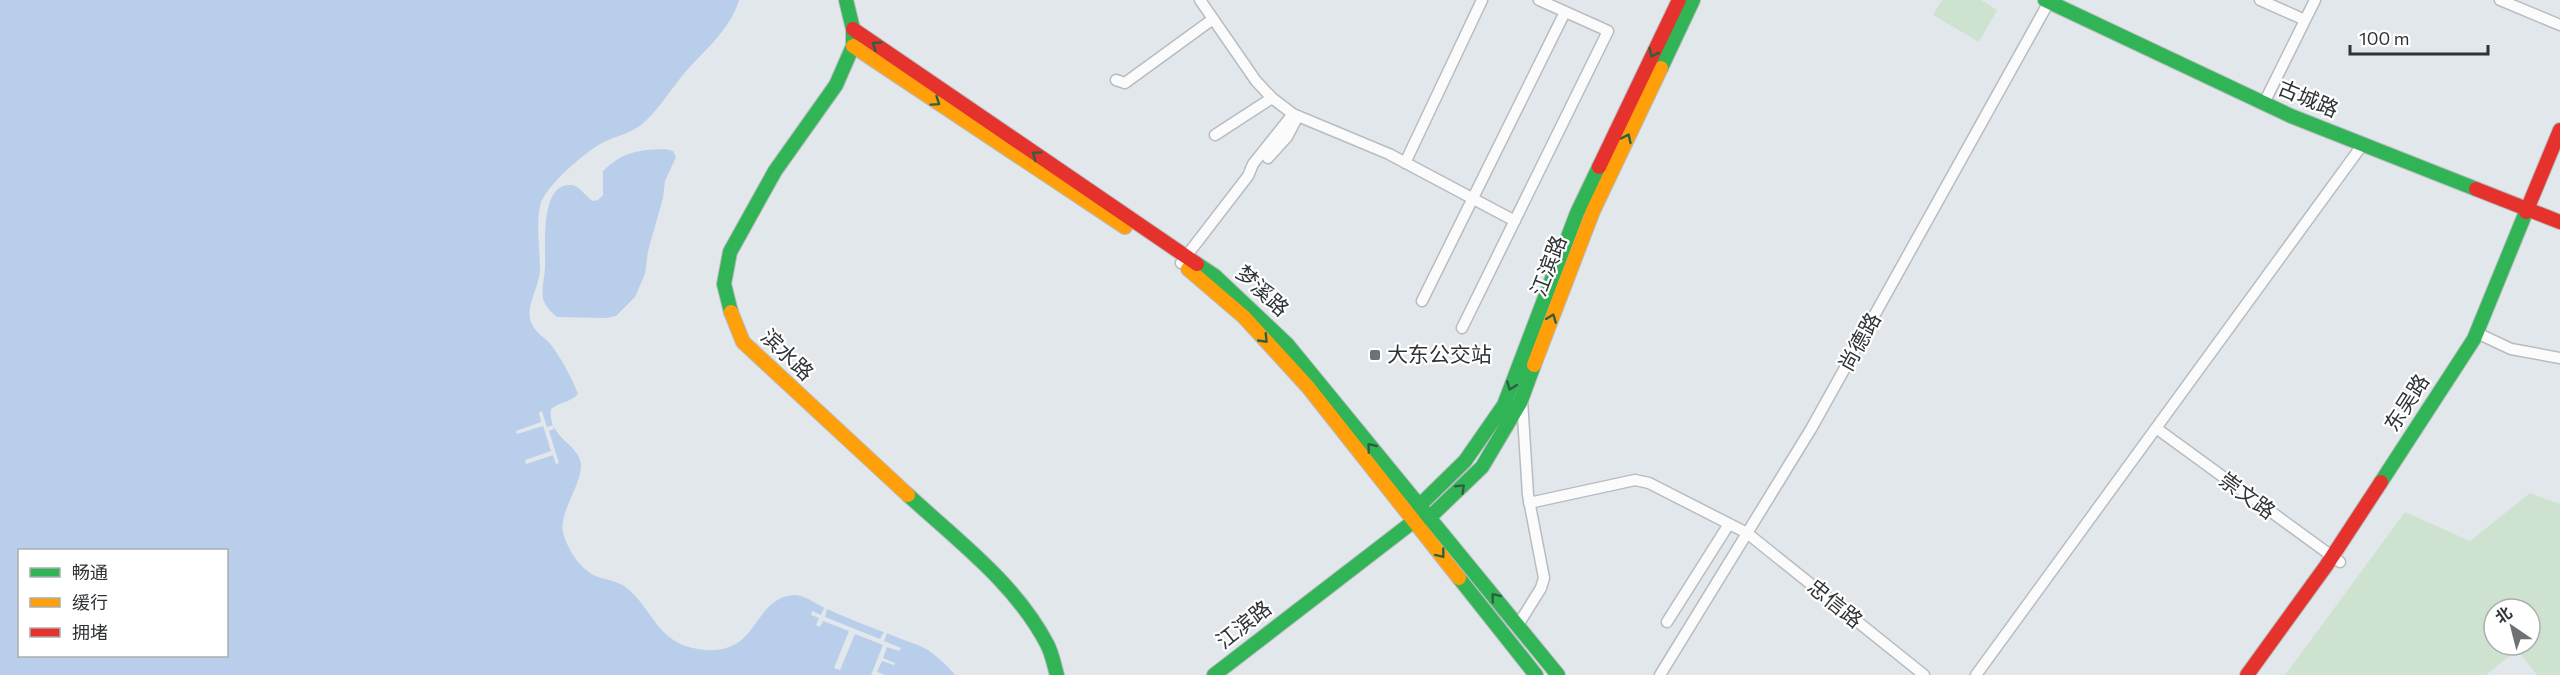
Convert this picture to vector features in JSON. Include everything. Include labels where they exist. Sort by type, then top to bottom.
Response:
[{"type":"main road","name":"滨水路","points":[[846,0],[853,29],[853,46],[836,85],[775,171],[730,252],[724,284],[732,318],[743,342],[990,570],[1020,603],[1048,645],[1057,675]]},
{"type":"main road","name":"江滨路","points":[[1414,521],[1420,505],[1465,461],[1504,405],[1577,213],[1678,0]]},
{"type":"main road","name":"江滨路","points":[[1214,675],[1414,521],[1431,517],[1482,467],[1522,396],[1593,211],[1693,0]]},
{"type":"main road","name":"古城路","points":[[2048,1],[2264,103],[2560,222]]},
{"type":"main road","name":"梦溪路","points":[[853,29],[1183,259],[1278,354],[1536,675]]},
{"type":"main road","name":"梦溪路","points":[[853,46],[1183,259],[1215,276],[1287,344],[1431,517],[1558,675]]},
{"type":"main road","name":"东吴路","points":[[2532,210],[2560,130]]},
{"type":"main road","name":"东吴路","points":[[2257,675],[2336,560],[2480,334],[2560,150]]},
{"type":"main road","name":"东吴路","points":[[2247,675],[2336,560]]},
{"type":"street","points":[[1200,0],[1256,81],[1272,98],[1296,115],[1405,163],[1515,222]]},
{"type":"street","points":[[1405,163],[1482,0]]},
{"type":"street","points":[[1462,328],[1608,31],[1539,0]]},
{"type":"street","points":[[2260,0],[2305,20]]},
{"type":"street","points":[[2264,103],[2315,0]]},
{"type":"street","points":[[2500,0],[2560,25]]},
{"type":"street","name":"尚德路","points":[[1660,675],[1811,429],[2048,1]]},
{"type":"street","points":[[1422,301],[1565,12]]},
{"type":"street","points":[[1116,80],[1125,82],[1214,19]]},
{"type":"street","points":[[1215,135],[1272,98]]},
{"type":"street","points":[[1183,259],[1248,176],[1255,172],[1287,137],[1296,115]]},
{"type":"street","points":[[1976,675],[2363,144]]},
{"type":"street","points":[[2480,334],[2511,349],[2560,358]]},
{"type":"street","points":[[1518,625],[1541,588],[1544,578],[1528,502],[1522,396]]},
{"type":"street","name":"崇文路","points":[[2156,428],[2336,560]]},
{"type":"street","name":"忠信路","points":[[1528,502],[1635,480],[1665,490],[1747,533],[1924,675]]},
{"type":"street","points":[[1667,622],[1729,524]]},
{"type":"green space","points":[[1942,0],[1981,0],[1997,10],[1979,42],[1933,15]]},
{"type":"green space","points":[[2530,493],[2560,504],[2560,675],[2537,675],[2523,657],[2542,657],[2542,597],[2482,597],[2482,657],[2508,657],[2486,675],[2285,675],[2405,512],[2470,541]]},
{"type":"water","points":[[0,0],[739,0],[729,22],[715,41],[682,76],[647,120],[632,131],[596,146],[577,161],[557,180],[543,198],[540,206],[538,230],[540,270],[531,304],[531,322],[559,357],[578,394],[551,409],[554,427],[576,452],[581,467],[564,517],[565,539],[571,552],[586,570],[624,586],[634,594],[664,632],[673,640],[684,645],[710,650],[729,647],[747,635],[774,603],[783,597],[798,595],[852,620],[928,650],[955,675],[0,675]]},
{"type":"water","points":[[665,149],[673,151],[676,157],[665,181],[663,198],[648,251],[645,274],[635,297],[616,316],[605,318],[557,317],[547,307],[543,295],[546,218],[554,194],[561,187],[571,185],[577,187],[593,201],[598,200],[603,195],[603,171],[611,164],[632,153]]},
{"type":"pier","points":[[542,411],[547,427],[553,425],[554,429],[549,431],[559,463],[556,464],[553,455],[526,464],[525,460],[551,451],[543,426],[517,434],[516,431],[541,422],[539,413]]},
{"type":"pier","points":[[824,608],[827,609],[825,617],[880,639],[884,632],[887,633],[884,641],[901,648],[899,651],[887,647],[883,658],[895,663],[894,665],[882,661],[877,672],[885,675],[871,675],[883,645],[855,634],[840,670],[834,668],[849,631],[823,621],[820,627],[816,625],[819,618],[811,615],[812,611],[821,615]]},
{"type":"traffic: fast","points":[[731,312],[724,284],[730,252],[775,171],[836,85],[853,46],[853,29],[846,0]]},
{"type":"traffic: fast","points":[[1661,68],[1693,0]]},
{"type":"traffic: fast","points":[[2045,0],[2291,116],[2476,189]]},
{"type":"traffic: fast","points":[[1417,512],[1420,505],[1465,461],[1504,405],[1577,213],[1599,167]]},
{"type":"traffic: fast","points":[[2381,482],[2474,339],[2526,212]]},
{"type":"traffic: fast","points":[[1197,264],[1215,276],[1287,344],[1558,675]]},
{"type":"traffic: fast","points":[[1214,675],[1414,521],[1430,517],[1482,467],[1520,403],[1534,365]]},
{"type":"traffic: fast","points":[[908,495],[984,564],[1019,602],[1047,644],[1057,675]]},
{"type":"traffic: fast","points":[[1459,578],[1536,675]]},
{"type":"traffic: slow","points":[[853,46],[1125,227]]},
{"type":"traffic: slow","points":[[1534,365],[1593,211],[1661,68]]},
{"type":"traffic: slow","points":[[1188,269],[1244,317],[1308,387],[1459,578]]},
{"type":"traffic: slow","points":[[731,312],[743,342],[908,495]]},
{"type":"traffic: jam","points":[[1599,167],[1679,0]]},
{"type":"traffic: jam","points":[[853,29],[1197,264]]},
{"type":"traffic: jam","points":[[2526,212],[2560,130]]},
{"type":"traffic: jam","points":[[2476,189],[2560,222]]},
{"type":"traffic: jam","points":[[2247,675],[2326,566],[2381,482]]},
{"type":"place","name":"大东公交站","points":[[1375,355]]}]
